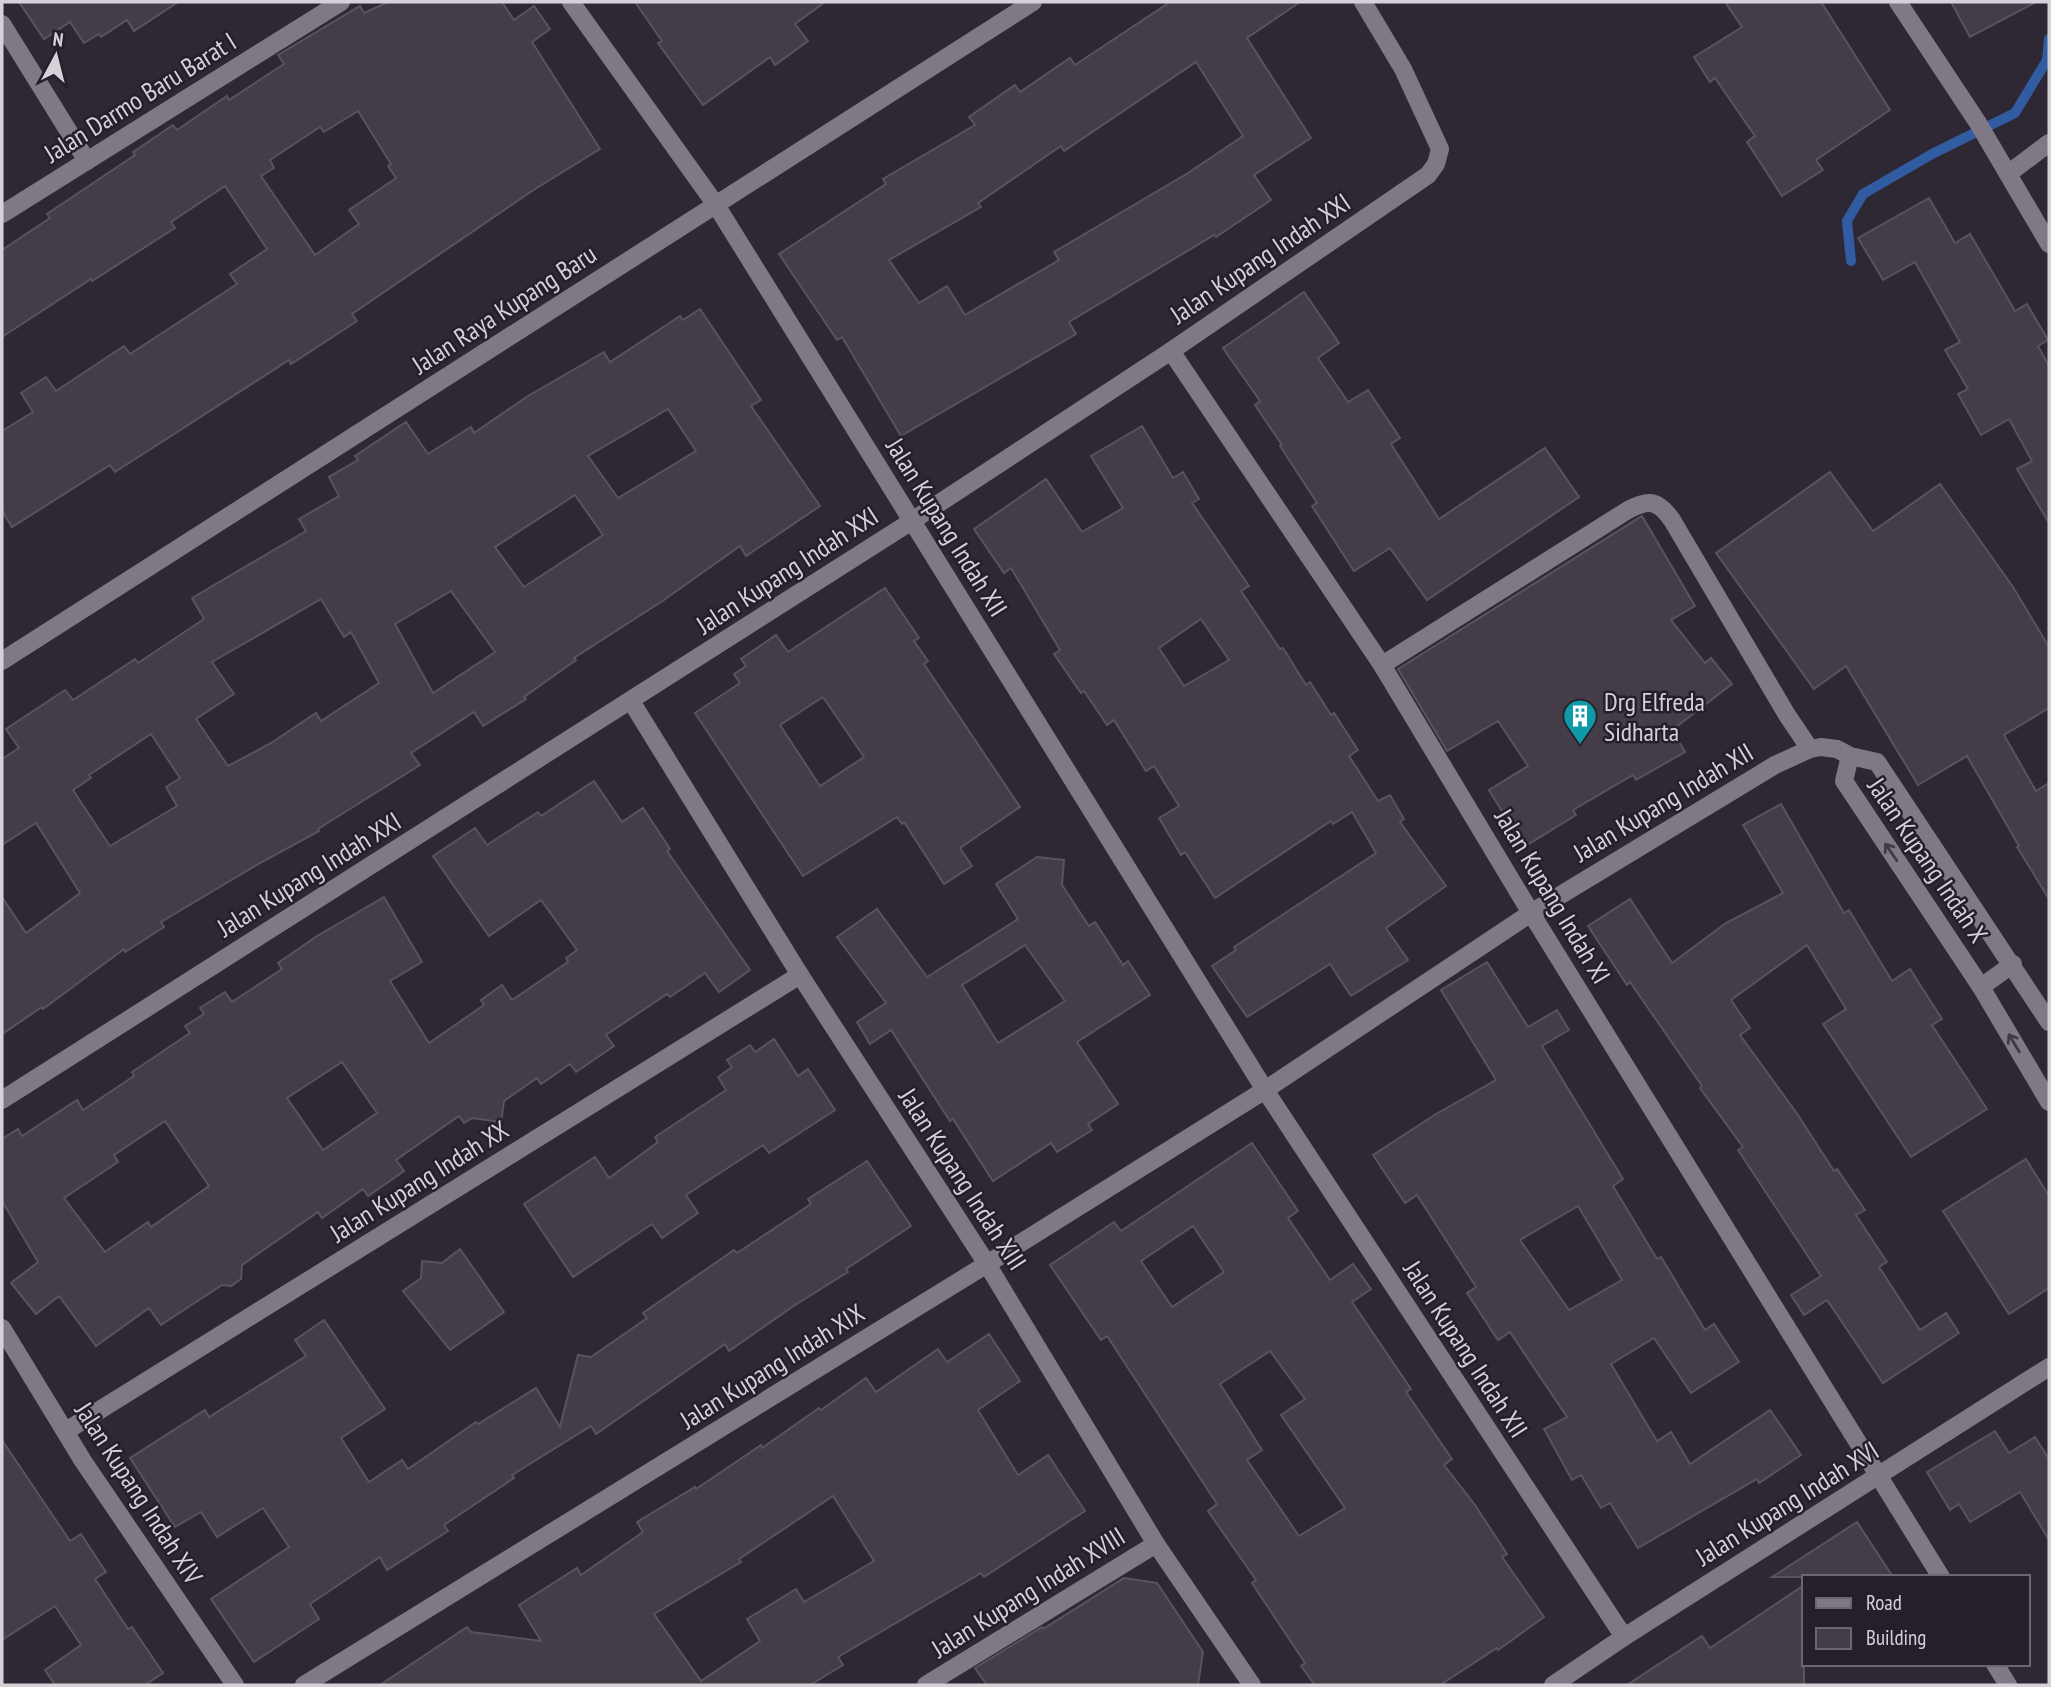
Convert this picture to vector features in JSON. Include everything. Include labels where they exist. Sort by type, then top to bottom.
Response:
[{"type":"street","name":"Jalan Darmo Baru Barat I","points":[[2,214],[320,7],[341,2]]},
{"type":"street","name":"Jalan Kupang Indah XII","points":[[571,2],[716,205],[1265,1090],[1624,1637]]},
{"type":"street","name":"Jalan Raya Kupang Baru","points":[[2,660],[1034,2]]},
{"type":"street","name":"Jalan Kupang Indah XXI","points":[[2,1100],[912,521],[1171,351],[1428,174],[1436,163],[1440,149],[1403,69],[1363,2]]},
{"type":"street","points":[[1898,2],[1974,117],[2049,244]]},
{"type":"street","points":[[2,24],[87,161]]},
{"type":"street","points":[[2008,174],[2049,143]]},
{"type":"street","name":"Jalan Kupang Indah XI","points":[[1171,351],[1382,665],[1531,913],[1940,1575]]},
{"type":"street","points":[[1382,665],[1628,510],[1647,502],[1656,504],[1672,520],[1787,715],[1810,749],[1837,749],[1850,756]]},
{"type":"street","name":"Jalan Kupang Indah XIII","points":[[631,701],[800,975],[987,1264],[1156,1544],[1252,1685]]},
{"type":"street","name":"Jalan Kupang Indah XII","points":[[1265,1090],[1531,913],[1775,765],[1810,749]]},
{"type":"street","name":"Jalan Kupang Indah X","points":[[2049,1022],[1877,762],[1850,756],[1844,781],[1981,987],[2049,1102]]},
{"type":"street","points":[[1981,987],[2013,964]]},
{"type":"street","name":"Jalan Kupang Indah XX","points":[[66,1432],[800,975]]},
{"type":"street","name":"Jalan Kupang Indah XIX","points":[[304,1685],[1265,1090]]},
{"type":"street","name":"Jalan Kupang Indah XIV","points":[[2,1328],[66,1432],[235,1685]]},
{"type":"street","name":"Jalan Kupang Indah XVI","points":[[1553,1685],[1624,1637],[2045,1370]]},
{"type":"street","name":"Jalan Kupang Indah XVIII","points":[[926,1685],[1156,1544]]},
{"type":"street","points":[[1996,1666],[2008,1685]]},
{"type":"building","points":[[19,2],[178,2],[134,31],[127,20],[101,37],[99,34],[84,43],[70,22],[44,39]]},
{"type":"building","points":[[388,2],[502,2],[514,20],[534,6],[550,29],[532,42],[600,149],[532,191],[352,314],[357,321],[291,364],[289,360],[115,472],[110,465],[12,527],[2,511],[2,431],[33,412],[21,393],[46,377],[56,391],[124,346],[130,354],[237,284],[230,274],[267,249],[225,186],[171,222],[175,228],[2,337],[2,250],[50,218],[47,214],[135,155],[133,152],[173,125],[177,130],[227,96],[229,100],[284,64],[278,55],[360,6],[364,13]],"holes":[[[358,111],[391,164],[388,166],[396,178],[349,210],[359,224],[315,255],[261,176],[274,168],[270,160],[320,127],[324,132]]]},
{"type":"building","points":[[635,2],[825,2],[795,24],[808,41],[775,65],[770,57],[703,105],[658,43],[662,41]]},
{"type":"building","points":[[1170,2],[1300,2],[1247,38],[1311,138],[1254,175],[1271,200],[1216,237],[1214,235],[1069,322],[1076,334],[901,436],[842,337],[837,340],[779,254],[886,184],[883,179],[975,125],[969,117],[1015,85],[1020,92],[1070,58],[1075,65]],"holes":[[[1196,62],[1243,136],[1188,173],[1054,252],[1059,260],[965,315],[947,286],[919,303],[889,260],[981,207],[978,203],[1061,146],[1064,151]]]},
{"type":"building","points":[[1725,2],[1821,2],[1890,110],[1816,160],[1823,170],[1782,196],[1747,142],[1755,136],[1715,78],[1710,82],[1694,57],[1742,27]]},
{"type":"building","points":[[1951,2],[2036,2],[1970,37]]},
{"type":"building","points":[[1929,198],[1955,243],[1970,234],[2015,311],[2027,304],[2048,340],[2038,346],[2049,366],[2049,523],[2017,469],[2032,461],[2009,419],[1981,435],[1958,394],[1968,389],[1945,350],[1960,342],[1915,262],[1883,280],[1858,238]]},
{"type":"building","points":[[1304,292],[1339,343],[1318,358],[1348,402],[1368,390],[1400,438],[1391,444],[1439,519],[1545,448],[1579,497],[1427,600],[1390,548],[1354,571],[1312,506],[1317,503],[1255,405],[1260,401],[1223,348]]},
{"type":"building","points":[[700,309],[761,400],[751,406],[820,506],[746,556],[740,546],[664,600],[574,658],[576,660],[524,697],[526,699],[483,726],[474,712],[411,753],[420,765],[318,829],[319,831],[161,922],[164,927],[125,952],[124,949],[43,1009],[42,1007],[2,1034],[2,897],[26,933],[80,893],[36,823],[2,845],[2,759],[19,748],[6,729],[65,690],[73,700],[135,659],[138,663],[204,619],[192,598],[306,531],[299,519],[339,496],[329,477],[358,460],[355,456],[406,422],[428,454],[471,427],[474,433],[528,396],[604,352],[610,362],[680,316],[683,320]],"holes":[[[668,409],[696,451],[618,498],[588,456]],[[575,495],[603,535],[524,587],[495,547]],[[451,591],[495,652],[433,693],[395,624]],[[321,599],[344,637],[351,632],[379,683],[321,721],[316,713],[271,743],[228,766],[196,719],[234,694],[212,662]],[[151,734],[180,778],[166,787],[177,806],[110,846],[73,790],[91,778],[89,775]]]},
{"type":"building","points":[[1142,426],[1173,478],[1183,472],[1199,499],[1192,503],[1249,586],[1241,591],[1280,649],[1283,648],[1306,685],[1310,682],[1331,715],[1334,713],[1358,750],[1349,756],[1378,801],[1390,795],[1404,819],[1400,822],[1446,886],[1386,928],[1408,960],[1351,996],[1330,964],[1247,1017],[1212,966],[1236,950],[1234,947],[1376,853],[1352,812],[1333,824],[1331,821],[1215,898],[1185,852],[1181,855],[1159,818],[1179,806],[1154,766],[1146,771],[1114,720],[1107,725],[1084,691],[1081,693],[1054,654],[1060,650],[1011,568],[1004,573],[974,529],[1046,479],[1082,532],[1123,508],[1091,456]],"holes":[[[1201,619],[1229,660],[1184,686],[1159,648]]]},
{"type":"building","points":[[1830,472],[1873,531],[1940,484],[2013,587],[2049,647],[2049,708],[2004,735],[2036,791],[2049,783],[2049,899],[1967,756],[1918,785],[1846,666],[1814,689],[1716,553]]},
{"type":"building","points":[[1642,516],[1695,606],[1671,620],[1705,663],[1711,658],[1732,684],[1672,730],[1685,752],[1636,780],[1633,775],[1573,810],[1576,815],[1524,847],[1489,790],[1528,766],[1498,721],[1447,751],[1398,669]]},
{"type":"building","points":[[885,588],[919,638],[914,641],[928,661],[924,664],[1020,807],[960,848],[972,866],[944,884],[904,822],[902,824],[897,817],[803,876],[695,713],[740,683],[734,674],[746,666],[741,659],[776,635],[788,652]],"holes":[[[823,697],[864,757],[820,786],[780,725]]]},
{"type":"building","points":[[594,781],[622,822],[643,808],[670,849],[667,851],[750,970],[719,992],[705,973],[670,997],[667,994],[606,1035],[614,1046],[576,1072],[570,1064],[541,1084],[537,1078],[504,1101],[501,1122],[472,1118],[464,1123],[459,1116],[396,1160],[404,1171],[368,1196],[363,1189],[322,1218],[318,1212],[242,1265],[241,1279],[231,1286],[222,1285],[161,1325],[149,1308],[96,1346],[59,1296],[36,1314],[11,1283],[38,1262],[2,1201],[2,1139],[18,1129],[22,1136],[77,1100],[83,1110],[134,1076],[132,1072],[190,1033],[185,1026],[204,1014],[200,1008],[225,992],[232,1002],[282,969],[278,963],[317,936],[384,897],[422,962],[390,981],[429,1043],[484,1005],[481,1000],[502,985],[512,1000],[568,962],[566,958],[577,950],[541,900],[489,936],[433,856],[475,828],[487,845],[538,812],[541,816]],"holes":[[[342,1062],[377,1113],[323,1150],[287,1098]],[[165,1121],[209,1186],[151,1227],[148,1222],[105,1252],[64,1198],[118,1162],[114,1155]]]},
{"type":"building","points":[[1781,804],[1844,913],[1849,910],[1892,981],[1910,969],[1942,1019],[1932,1025],[1987,1109],[1911,1157],[1823,1024],[1846,1009],[1807,945],[1731,1000],[1750,1028],[1740,1035],[1798,1115],[1834,1171],[1837,1169],[1865,1210],[1856,1215],[1887,1262],[1879,1267],[1920,1330],[1946,1313],[1959,1333],[1883,1383],[1827,1300],[1804,1315],[1791,1295],[1821,1276],[1738,1150],[1743,1147],[1700,1088],[1702,1086],[1630,982],[1627,985],[1588,926],[1630,899],[1672,963],[1726,923],[1783,893],[1743,825]]},
{"type":"building","points":[[1037,857],[1064,860],[1062,885],[1089,926],[1095,922],[1123,965],[1128,961],[1150,995],[1077,1042],[1118,1104],[1088,1124],[1092,1130],[1057,1152],[1051,1143],[993,1181],[891,1030],[870,1044],[857,1022],[886,1003],[837,937],[877,909],[927,977],[1018,919],[996,884]],"holes":[[[1025,945],[1065,1001],[998,1043],[962,985]]]},
{"type":"building","points":[[1487,962],[1528,1027],[1557,1010],[1569,1030],[1542,1046],[1623,1179],[1613,1186],[1657,1259],[1661,1257],[1705,1330],[1714,1324],[1739,1362],[1691,1393],[1654,1338],[1611,1364],[1657,1441],[1671,1432],[1690,1464],[1770,1410],[1801,1455],[1759,1483],[1757,1479],[1638,1548],[1610,1503],[1601,1508],[1581,1475],[1572,1480],[1544,1429],[1567,1417],[1510,1332],[1498,1340],[1467,1293],[1476,1287],[1417,1195],[1405,1203],[1373,1155],[1436,1114],[1496,1080],[1441,990]],"holes":[[[1578,1206],[1622,1280],[1569,1310],[1520,1240]]]},
{"type":"building","points":[[774,1039],[798,1076],[808,1069],[835,1110],[769,1153],[763,1145],[686,1195],[698,1213],[662,1238],[652,1224],[573,1277],[524,1204],[595,1157],[609,1178],[658,1142],[655,1137],[726,1090],[718,1077],[732,1067],[727,1060],[750,1045],[755,1052]]},
{"type":"building","points":[[1252,1143],[1298,1211],[1288,1218],[1330,1280],[1353,1264],[1371,1289],[1352,1302],[1411,1389],[1406,1392],[1452,1459],[1444,1465],[1475,1505],[1507,1554],[1502,1557],[1544,1617],[1498,1650],[1497,1648],[1440,1685],[1315,1685],[1301,1666],[1305,1663],[1252,1583],[1256,1580],[1208,1511],[1217,1504],[1107,1336],[1101,1340],[1050,1265],[1114,1222],[1121,1231]],"holes":[[[1193,1226],[1224,1272],[1172,1307],[1141,1261]],[[1270,1351],[1305,1399],[1281,1415],[1345,1508],[1299,1536],[1247,1460],[1262,1450],[1220,1384]]]},
{"type":"building","points":[[2026,1159],[2049,1196],[2049,1288],[2009,1314],[1943,1211]]},
{"type":"building","points":[[867,1161],[911,1226],[846,1269],[848,1272],[729,1351],[725,1344],[596,1434],[591,1426],[512,1475],[514,1478],[444,1525],[448,1531],[387,1570],[380,1557],[310,1604],[319,1619],[254,1662],[211,1599],[289,1547],[263,1508],[217,1537],[201,1512],[175,1527],[130,1458],[205,1410],[209,1417],[306,1356],[295,1340],[324,1320],[385,1409],[341,1438],[369,1482],[402,1460],[408,1469],[476,1422],[478,1424],[536,1388],[560,1427],[578,1355],[591,1357],[647,1318],[643,1313],[734,1250],[737,1253],[811,1204],[808,1199]]},
{"type":"building","points":[[460,1249],[504,1312],[450,1350],[403,1291],[421,1278],[422,1261],[442,1263]]},
{"type":"building","points":[[989,1334],[1020,1381],[978,1410],[1018,1475],[1048,1455],[1085,1511],[984,1577],[981,1573],[838,1657],[843,1665],[810,1685],[380,1685],[467,1627],[471,1632],[541,1641],[519,1605],[577,1568],[581,1575],[643,1532],[637,1522],[695,1487],[696,1489],[761,1445],[762,1448],[866,1378],[876,1392],[938,1349],[947,1362]],"holes":[[[833,1496],[874,1561],[804,1602],[796,1589],[747,1619],[760,1641],[701,1681],[654,1614],[741,1562],[739,1559]]]},
{"type":"building","points":[[1995,1431],[2009,1453],[2035,1437],[2049,1459],[2049,1540],[2020,1492],[1970,1522],[1959,1504],[1950,1510],[1927,1472]]},
{"type":"building","points":[[2,1440],[70,1541],[81,1534],[106,1572],[95,1579],[128,1629],[132,1627],[163,1673],[145,1685],[55,1685],[45,1670],[81,1645],[55,1606],[2,1640]]},
{"type":"building","points":[[1857,1522],[1892,1575],[1802,1575],[1772,1577]]},
{"type":"building","points":[[1124,1578],[1157,1583],[1203,1652],[1198,1685],[987,1685],[975,1668],[1042,1627],[1043,1629]]},
{"type":"building","points":[[1802,1586],[1804,1685],[1627,1685],[1702,1636],[1710,1648]]},
{"type":"waterway","points":[[1851,261],[1847,221],[1863,194],[1932,154],[2015,113],[2047,60],[2049,39]]},
{"type":"place","name":"Drg Elfreda Sidharta","points":[[1580,746]]}]
